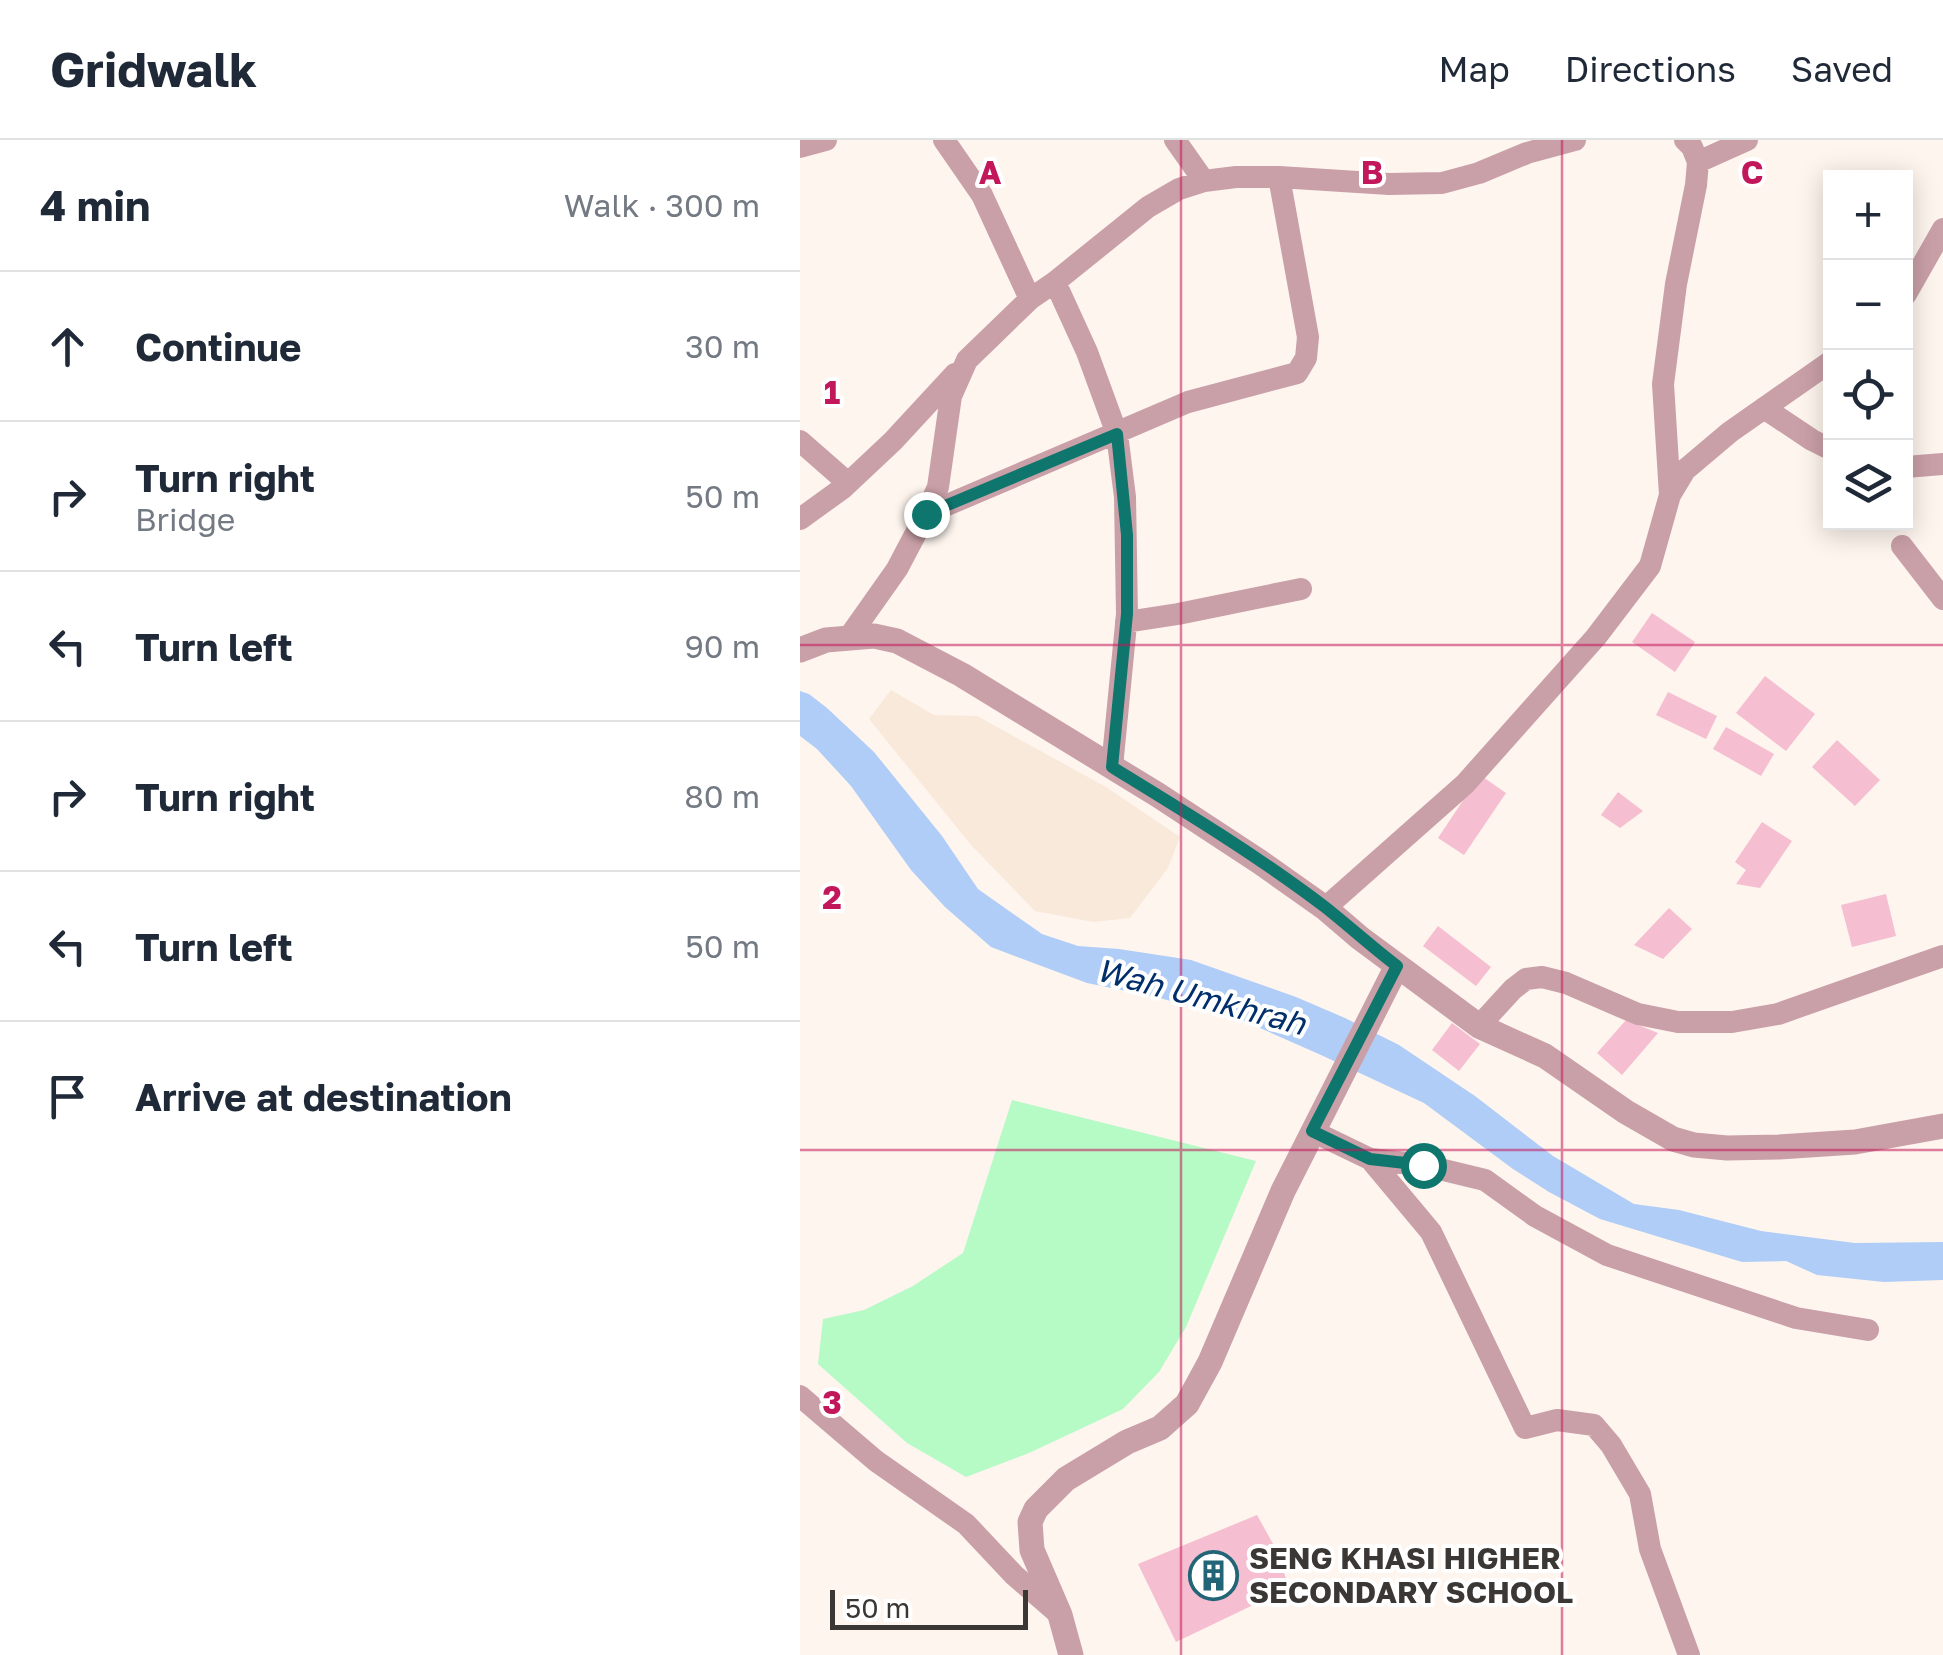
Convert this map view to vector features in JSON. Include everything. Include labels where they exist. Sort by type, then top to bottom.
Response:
[{"type":"street","points":[[800,147],[826,140]]},
{"type":"street","points":[[944,140],[982,194],[1030,299]]},
{"type":"street","points":[[1175,140],[1204,181]]},
{"type":"street","points":[[800,519],[893,441],[1030,299],[1148,207],[1179,189],[1204,181],[1279,177],[1442,183],[1479,174],[1520,147],[1575,140]]},
{"type":"street","points":[[1670,495],[1662,384],[1698,162],[1685,140]]},
{"type":"street","points":[[1698,162],[1746,140]]},
{"type":"street","points":[[926,514],[1188,402],[1297,373],[1306,358],[1308,337],[1279,177]]},
{"type":"street","points":[[1913,282],[1943,229]]},
{"type":"street","points":[[1056,282],[1117,434],[1127,535],[1126,622],[1112,767]]},
{"type":"street","points":[[849,637],[897,569],[938,487],[951,396],[968,360]]},
{"type":"street","points":[[1326,908],[1465,784],[1596,638],[1650,566],[1670,495],[1685,470],[1730,432],[1823,367]]},
{"type":"street","points":[[1764,408],[1823,446]]},
{"type":"street","points":[[800,441],[848,482]]},
{"type":"street","points":[[1913,466],[1943,464]]},
{"type":"street","points":[[1902,546],[1943,599]]},
{"type":"street","points":[[1126,622],[1301,589]]},
{"type":"street","points":[[800,650],[826,640],[874,636],[898,642],[962,675],[1260,862],[1479,1026],[1545,1056],[1673,1139],[1727,1148],[1855,1142],[1943,1126]]},
{"type":"street","points":[[1479,1026],[1526,979],[1542,977],[1566,983],[1638,1014],[1678,1022],[1732,1022],[1778,1014],[1943,956]]},
{"type":"street","points":[[1071,1655],[1060,1615],[1032,1550],[1030,1522],[1036,1509],[1066,1479],[1127,1442],[1160,1428],[1187,1404],[1210,1362],[1283,1190],[1397,966]]},
{"type":"street","points":[[1312,1131],[1370,1159],[1423,1165],[1486,1180],[1535,1216],[1607,1255],[1796,1318],[1868,1330]]},
{"type":"street","points":[[1370,1159],[1431,1232],[1525,1428],[1557,1420],[1594,1424],[1611,1445],[1640,1494],[1650,1549],[1688,1655]]},
{"type":"street","points":[[800,1396],[876,1460],[966,1524],[1014,1575],[1060,1615]]},
{"type":"shaded area","points":[[891,690],[934,715],[977,716],[1106,787],[1180,837],[1168,868],[1130,918],[1093,922],[1035,911],[971,845],[869,719]]},
{"type":"green space","points":[[1012,1100],[1256,1161],[1186,1327],[1159,1372],[1123,1409],[1029,1453],[966,1477],[907,1443],[818,1364],[823,1319],[864,1310],[913,1286],[963,1253]]},
{"type":"water","name":"Wah Umkhrah","points":[[800,691],[827,708],[874,752],[942,836],[978,889],[1042,934],[1078,946],[1191,960],[1345,1018],[1399,1045],[1475,1096],[1553,1156],[1634,1204],[1679,1210],[1761,1231],[1855,1243],[1943,1242],[1943,1280],[1884,1282],[1817,1275],[1786,1261],[1742,1262],[1600,1219],[1513,1169],[1424,1103],[1321,1055],[1244,1021],[1087,983],[991,947],[945,907],[911,870],[851,786],[800,736]]},
{"type":"building","points":[[1652,613],[1695,642],[1675,672],[1632,642]]},
{"type":"building","points":[[1765,676],[1815,714],[1786,751],[1736,713]]},
{"type":"building","points":[[1668,692],[1717,716],[1706,739],[1656,715]]},
{"type":"building","points":[[1726,727],[1774,754],[1761,776],[1713,749]]},
{"type":"building","points":[[1837,740],[1880,780],[1855,806],[1812,767]]},
{"type":"building","points":[[1480,775],[1506,793],[1464,855],[1438,838]]},
{"type":"building","points":[[1618,792],[1643,811],[1620,828],[1601,815]]},
{"type":"building","points":[[1762,822],[1792,841],[1760,888],[1736,884],[1746,870],[1735,862]]},
{"type":"building","points":[[1886,894],[1896,936],[1852,947],[1841,905]]},
{"type":"building","points":[[1669,908],[1692,929],[1663,959],[1634,945]]},
{"type":"building","points":[[1438,926],[1491,967],[1476,986],[1423,946]]},
{"type":"building","points":[[1626,1020],[1658,1033],[1622,1075],[1597,1053]]},
{"type":"building","points":[[1452,1023],[1480,1044],[1459,1071],[1432,1050]]},
{"type":"building","name":"SENG KHASI HIGHER SECONDARY SCHOOL","points":[[1257,1515],[1277,1551],[1289,1588],[1176,1642],[1138,1564]]},
{"type":"place","name":"SENG KHASI HIGHER SECONDARY SCHOOL","points":[[1214,1576]]},
{"type":"route","points":[[926,514],[1117,434],[1125,496],[1127,614],[1112,767],[1326,908],[1397,966],[1312,1131],[1370,1159],[1423,1165]]}]
